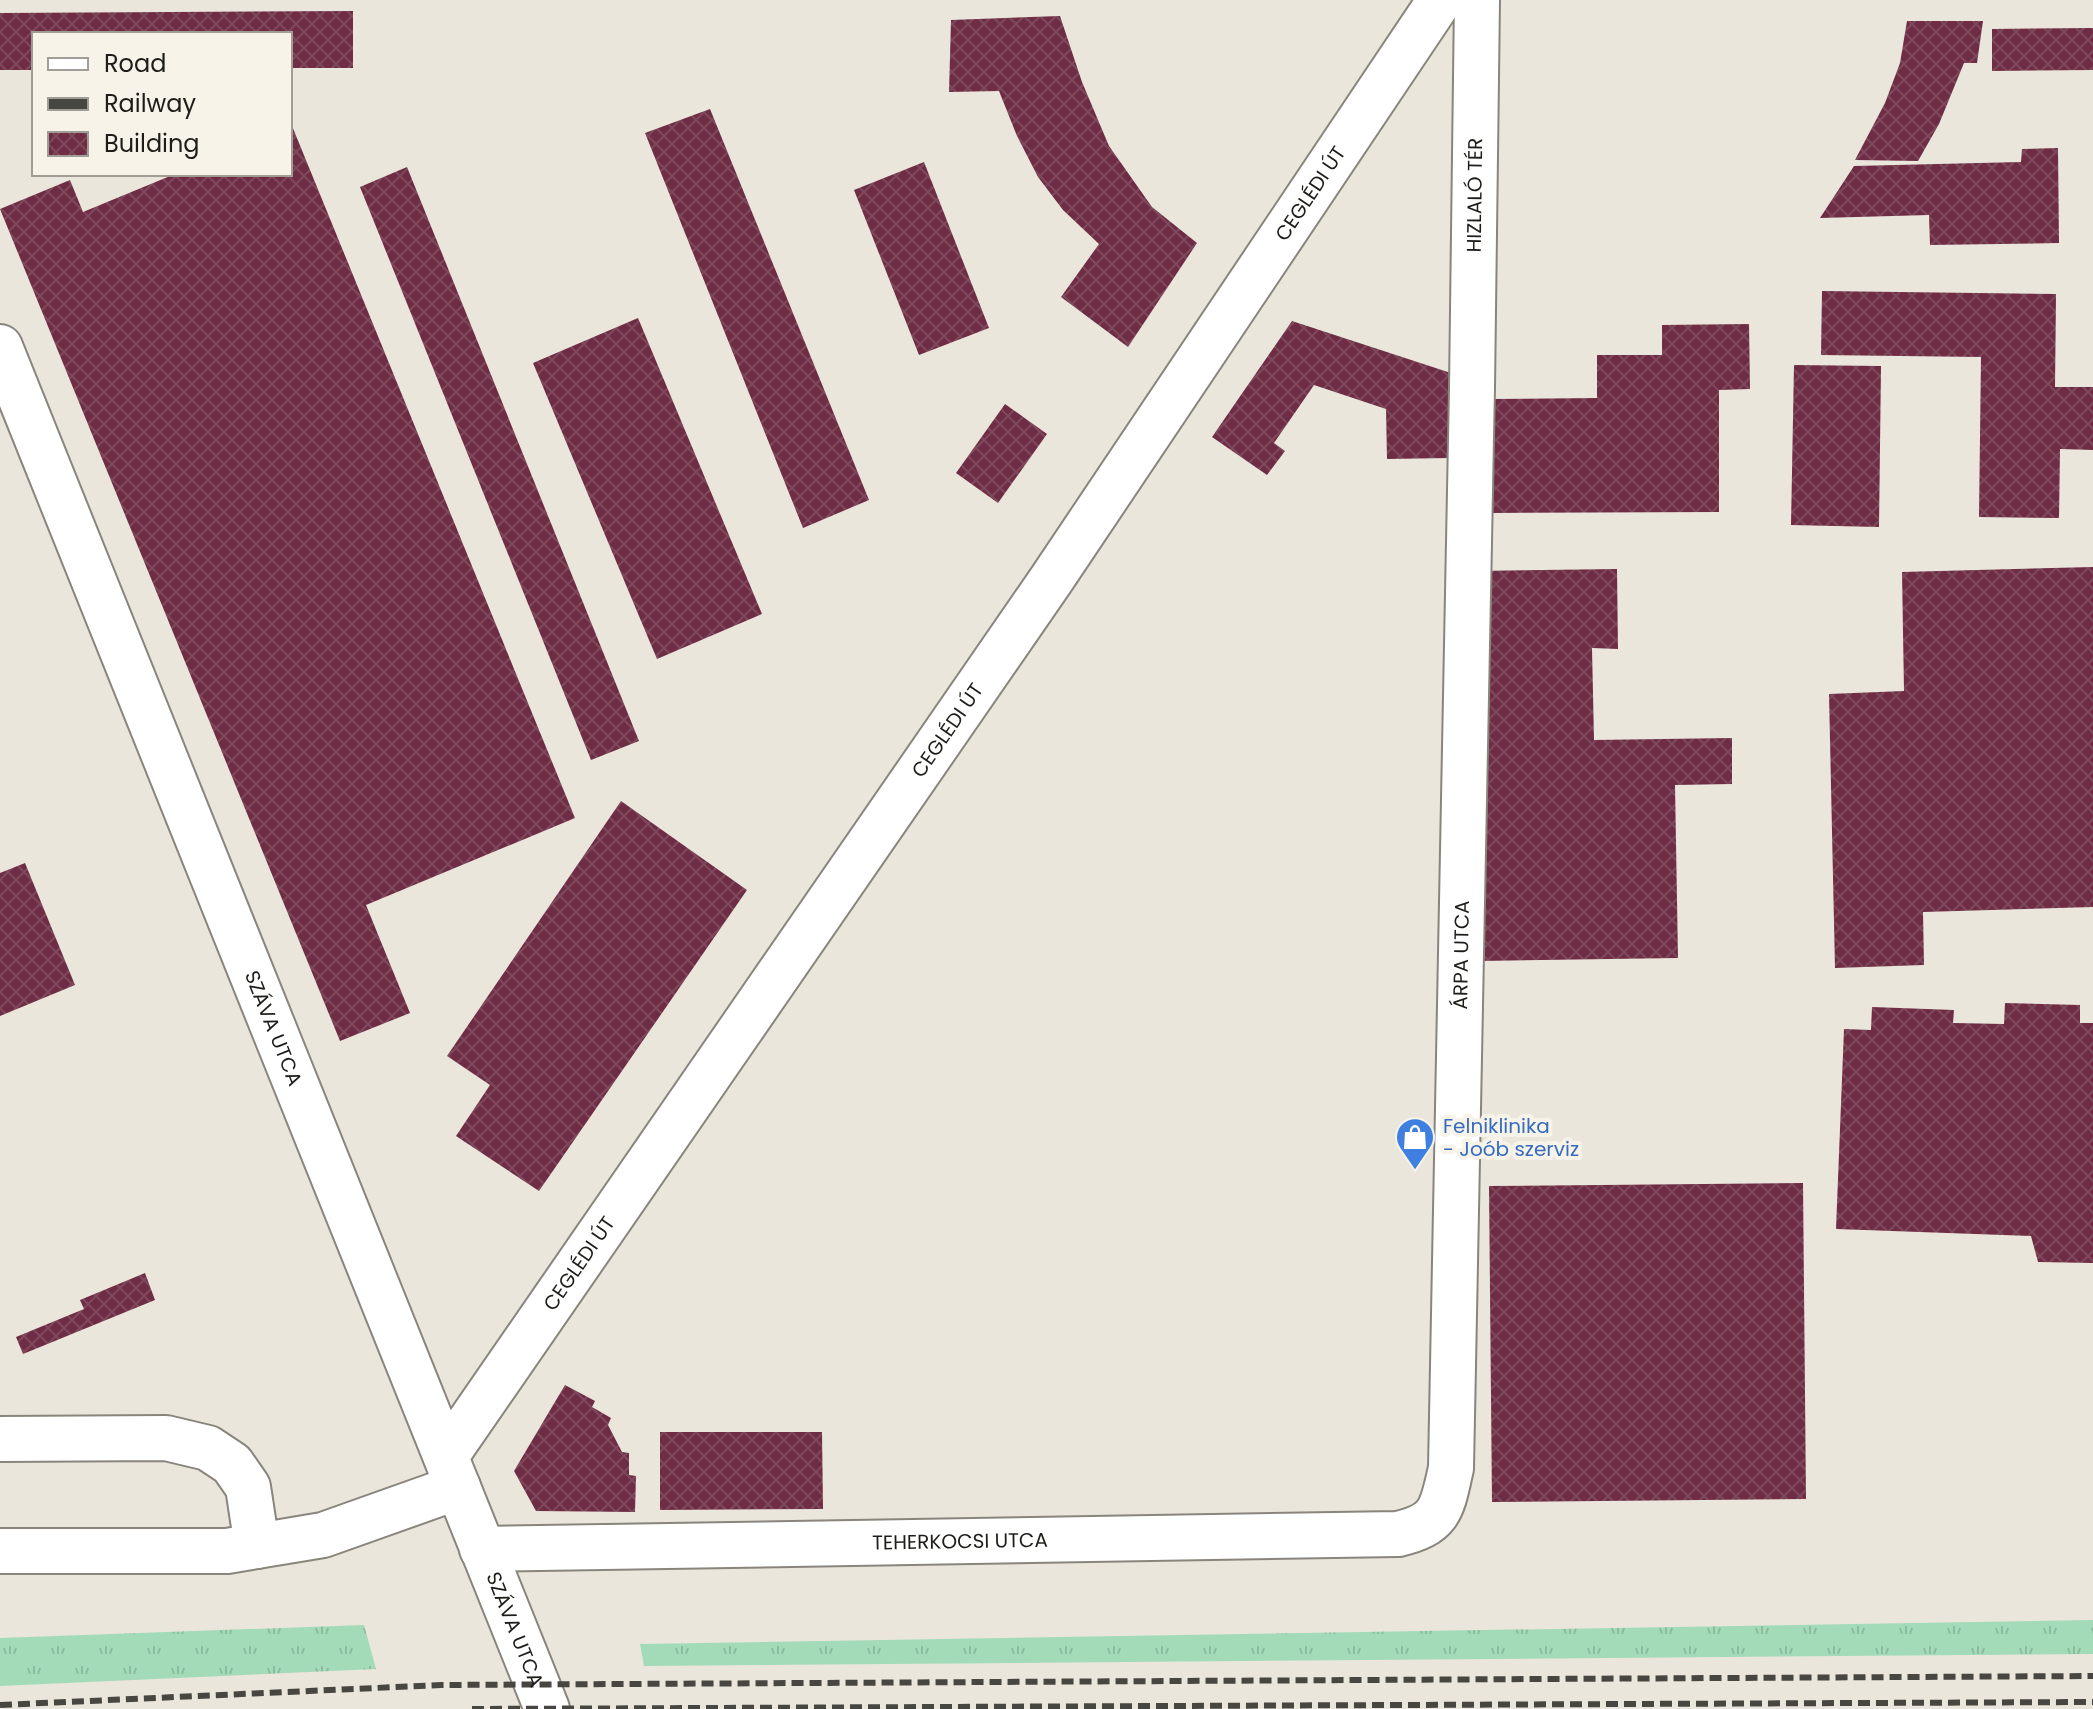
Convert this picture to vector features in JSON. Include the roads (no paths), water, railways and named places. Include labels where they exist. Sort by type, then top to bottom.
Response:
[{"type":"street","name":"CEGLÉDI ÚT","points":[[452,1472],[1440,0]]},
{"type":"street","name":"HIZLALÓ TÉR","points":[[1472,388],[1477,0]]},
{"type":"street","name":"SZÁVA UTCA","points":[[0,347],[547,1709]]},
{"type":"street","name":"ÁRPA UTCA","points":[[1434,1519],[1441,1508],[1451,1468],[1472,388]]},
{"type":"street","points":[[0,1439],[166,1438],[208,1448],[232,1464],[248,1487],[257,1546]]},
{"type":"street","points":[[0,1551],[227,1551],[323,1535],[452,1472]]},
{"type":"street","name":"TEHERKOCSI UTCA","points":[[482,1549],[1398,1534],[1413,1531],[1434,1519]]},
{"type":"railway","points":[[0,1705],[441,1685],[2093,1676]]},
{"type":"railway","points":[[472,1709],[2093,1702]]},
{"type":"place","name":"Felniklinika - Joób szerviz","points":[[1415,1171]]}]
